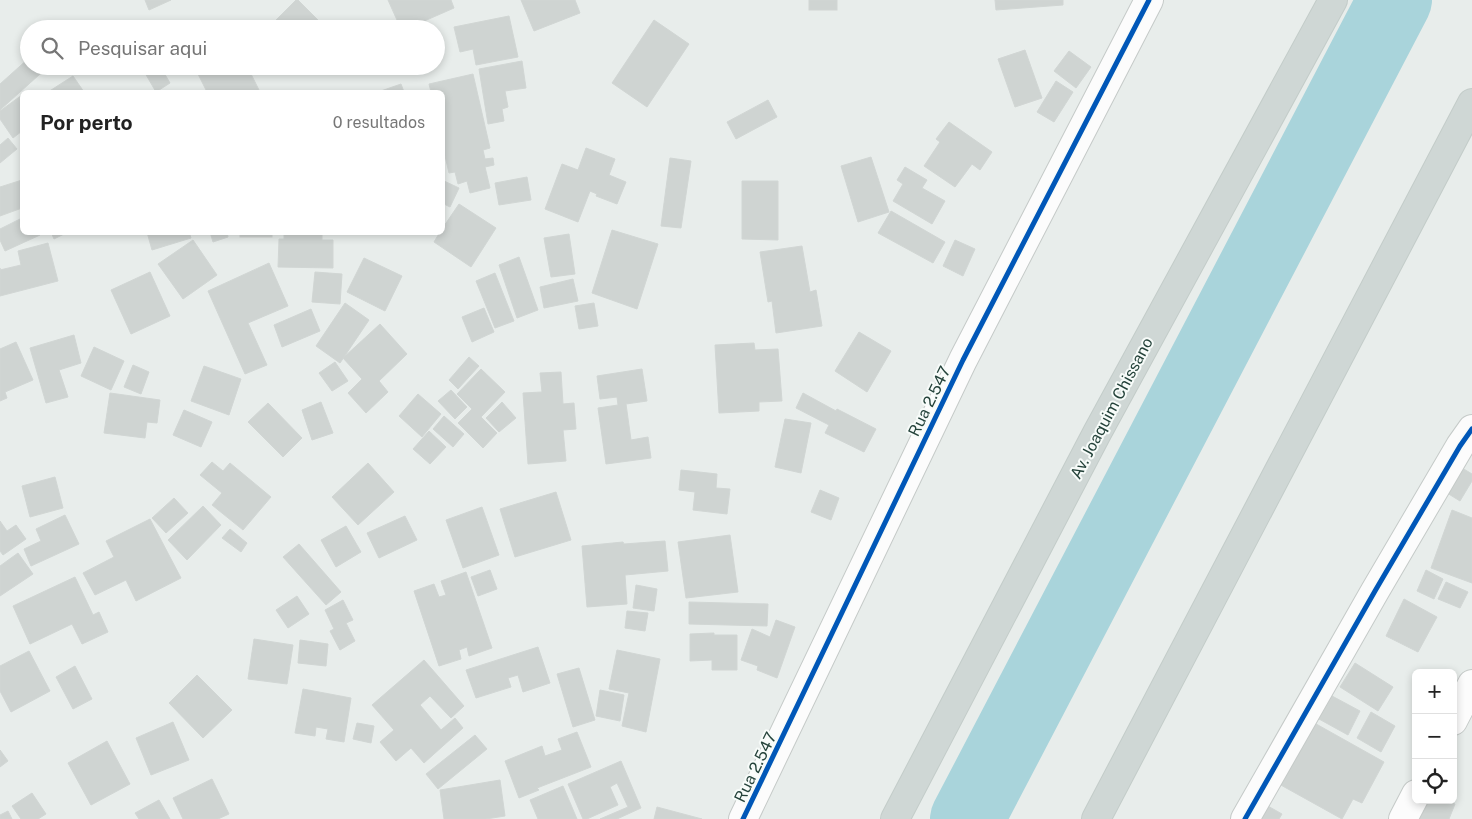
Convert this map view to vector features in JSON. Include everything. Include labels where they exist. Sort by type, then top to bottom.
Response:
[{"type":"main road","name":"Av. Joaquim Chissano","points":[[895,819],[1097,434],[1332,0]]},
{"type":"main road","points":[[1096,819],[1472,102]]},
{"type":"street","name":"Rua 2.547","points":[[743,819],[963,360],[1150,0]]},
{"type":"street","points":[[1245,819],[1375,591],[1468,445]]},
{"type":"street","points":[[1457,714],[1472,684]]},
{"type":"street","points":[[1403,819],[1412,802]]},
{"type":"building","points":[[145,0],[171,0],[149,10]]},
{"type":"building","points":[[298,0],[318,20],[276,20]]},
{"type":"building","points":[[388,0],[451,0],[454,8],[427,20],[397,20]]},
{"type":"building","points":[[521,0],[575,0],[580,13],[534,31]]},
{"type":"building","points":[[809,0],[837,0],[837,10],[809,10]]},
{"type":"building","points":[[995,0],[1063,0],[1063,5],[996,10]]},
{"type":"building","points":[[509,16],[518,57],[476,65],[473,49],[460,52],[454,27]]},
{"type":"building","points":[[654,20],[689,44],[647,107],[612,83]]},
{"type":"building","points":[[1025,50],[1042,98],[1015,107],[998,59]]},
{"type":"building","points":[[1069,51],[1091,67],[1076,88],[1054,71]]},
{"type":"building","points":[[522,61],[526,88],[505,91],[508,107],[502,109],[504,121],[488,124],[479,69]]},
{"type":"building","points":[[20,66],[20,75],[39,75],[20,90],[0,110],[0,84]]},
{"type":"building","points":[[473,74],[490,148],[483,150],[485,159],[493,158],[494,165],[485,167],[490,188],[470,193],[467,181],[458,184],[455,172],[449,173],[445,156],[445,90],[430,90],[429,84]]},
{"type":"building","points":[[146,75],[165,75],[170,83],[159,90],[155,90]]},
{"type":"building","points":[[198,75],[252,75],[259,90],[206,90]]},
{"type":"building","points":[[73,76],[83,90],[51,90]]},
{"type":"building","points":[[1056,81],[1073,92],[1054,122],[1037,112]]},
{"type":"building","points":[[401,84],[403,90],[384,90]]},
{"type":"building","points":[[20,96],[20,133],[13,138],[0,119],[0,111]]},
{"type":"building","points":[[768,100],[777,117],[736,139],[727,122]]},
{"type":"building","points":[[949,122],[992,152],[980,170],[972,164],[955,187],[924,166],[940,142],[936,139]]},
{"type":"building","points":[[8,138],[17,149],[0,163],[0,145]]},
{"type":"building","points":[[586,148],[615,159],[609,175],[626,182],[617,204],[596,196],[597,194],[590,191],[578,222],[545,209],[562,164],[578,170]]},
{"type":"building","points":[[871,157],[889,212],[858,222],[841,166]]},
{"type":"building","points":[[670,158],[691,161],[681,228],[661,226]]},
{"type":"building","points":[[905,167],[927,180],[922,188],[945,201],[932,224],[893,201],[903,184],[897,180]]},
{"type":"building","points":[[527,177],[531,200],[499,205],[495,183]]},
{"type":"building","points":[[20,181],[20,209],[0,216],[0,187]]},
{"type":"building","points":[[445,181],[459,188],[450,207],[445,204]]},
{"type":"building","points":[[742,181],[778,181],[778,240],[742,239]]},
{"type":"building","points":[[459,204],[496,228],[471,267],[434,242],[438,235],[445,235],[445,225]]},
{"type":"building","points":[[891,211],[945,242],[933,263],[878,233]]},
{"type":"building","points":[[20,219],[20,235],[40,235],[5,251],[0,240],[0,229]]},
{"type":"building","points":[[612,230],[658,244],[637,309],[592,293]]},
{"type":"building","points":[[569,234],[575,274],[551,277],[544,238]]},
{"type":"building","points":[[52,235],[62,235],[54,239]]},
{"type":"building","points":[[148,235],[190,235],[191,238],[152,250]]},
{"type":"building","points":[[211,235],[228,235],[228,237],[213,242]]},
{"type":"building","points":[[240,235],[272,235],[272,237],[240,237]]},
{"type":"building","points":[[284,235],[322,235],[322,240],[333,240],[333,268],[278,267],[279,239],[284,239]]},
{"type":"building","points":[[193,240],[217,275],[183,299],[158,264]]},
{"type":"building","points":[[955,240],[975,249],[963,276],[943,266]]},
{"type":"building","points":[[48,243],[58,281],[0,296],[0,270],[21,265],[18,251]]},
{"type":"building","points":[[802,246],[810,292],[816,290],[822,326],[776,333],[772,301],[768,302],[760,252]]},
{"type":"building","points":[[519,257],[538,310],[517,318],[499,265]]},
{"type":"building","points":[[364,258],[402,276],[385,311],[347,292]]},
{"type":"building","points":[[269,263],[288,306],[248,323],[267,365],[245,374],[208,291]]},
{"type":"building","points":[[150,272],[170,316],[131,334],[111,290]]},
{"type":"building","points":[[315,272],[342,274],[340,304],[312,302]]},
{"type":"building","points":[[495,273],[514,321],[495,328],[476,281]]},
{"type":"building","points":[[573,279],[578,301],[544,308],[540,287]]},
{"type":"building","points":[[345,303],[369,320],[340,363],[316,346]]},
{"type":"building","points":[[594,303],[598,326],[579,329],[575,306]]},
{"type":"building","points":[[484,308],[494,332],[472,342],[462,317]]},
{"type":"building","points":[[311,309],[320,331],[282,347],[274,325]]},
{"type":"building","points":[[380,324],[407,354],[379,381],[388,392],[366,413],[348,393],[362,379],[343,358]]},
{"type":"building","points":[[859,332],[891,351],[867,392],[835,371]]},
{"type":"building","points":[[74,335],[81,363],[59,370],[68,397],[46,403],[30,348]]},
{"type":"building","points":[[16,342],[33,380],[5,392],[7,398],[0,401],[0,349]]},
{"type":"building","points":[[754,343],[755,350],[778,349],[782,401],[759,402],[759,411],[719,413],[715,345]]},
{"type":"building","points":[[94,347],[124,361],[111,390],[81,376]]},
{"type":"building","points":[[469,357],[479,366],[458,389],[449,380]]},
{"type":"building","points":[[335,362],[348,381],[332,391],[319,373]]},
{"type":"building","points":[[133,365],[149,372],[141,394],[124,387]]},
{"type":"building","points":[[204,366],[241,379],[229,415],[191,401]]},
{"type":"building","points":[[481,369],[505,392],[481,417],[497,433],[483,448],[458,423],[472,409],[457,394]]},
{"type":"building","points":[[642,369],[647,401],[626,404],[631,440],[648,437],[651,458],[606,464],[598,408],[618,405],[617,397],[600,399],[597,376]]},
{"type":"building","points":[[561,372],[563,404],[574,403],[576,429],[563,430],[566,461],[528,464],[523,393],[542,392],[540,373]]},
{"type":"building","points":[[451,390],[467,407],[455,419],[438,401]]},
{"type":"building","points":[[110,393],[160,400],[157,423],[147,422],[145,438],[104,433]]},
{"type":"building","points":[[803,393],[836,411],[837,409],[876,429],[864,452],[825,433],[829,425],[796,408]]},
{"type":"building","points":[[418,394],[441,414],[422,437],[399,416]]},
{"type":"building","points":[[321,402],[333,433],[312,440],[302,410]]},
{"type":"building","points":[[502,402],[516,418],[499,432],[486,418]]},
{"type":"building","points":[[268,403],[302,438],[283,457],[248,422]]},
{"type":"building","points":[[184,410],[212,422],[201,447],[173,435]]},
{"type":"building","points":[[444,416],[464,434],[453,447],[433,429]]},
{"type":"building","points":[[785,419],[811,423],[801,473],[775,467]]},
{"type":"building","points":[[429,431],[446,447],[430,464],[413,449]]},
{"type":"building","points":[[212,462],[223,471],[230,463],[271,497],[243,530],[212,505],[222,493],[200,475]]},
{"type":"building","points":[[368,463],[394,492],[358,525],[332,497]]},
{"type":"building","points":[[1454,463],[1472,474],[1472,481],[1460,501],[1439,488]]},
{"type":"building","points":[[681,470],[717,474],[716,488],[730,489],[727,514],[693,510],[695,492],[679,490]]},
{"type":"building","points":[[55,477],[63,508],[30,517],[22,486]]},
{"type":"building","points":[[820,490],[839,498],[831,520],[811,512]]},
{"type":"building","points":[[556,492],[571,540],[515,557],[500,509]]},
{"type":"building","points":[[174,498],[188,513],[166,533],[152,518]]},
{"type":"building","points":[[203,506],[221,525],[187,560],[168,540]]},
{"type":"building","points":[[482,507],[499,555],[463,568],[446,520]]},
{"type":"building","points":[[1452,510],[1472,518],[1472,583],[1431,568]]},
{"type":"building","points":[[65,515],[79,544],[31,566],[24,549],[41,541],[36,529]]},
{"type":"building","points":[[405,516],[417,540],[379,558],[367,533]]},
{"type":"building","points":[[150,519],[181,578],[136,601],[126,580],[95,595],[83,573],[114,557],[106,541]]},
{"type":"building","points":[[0,521],[7,531],[16,525],[26,539],[3,555],[0,551]]},
{"type":"building","points":[[346,526],[361,552],[336,567],[321,540]]},
{"type":"building","points":[[230,529],[247,543],[241,552],[222,538]]},
{"type":"building","points":[[730,535],[738,592],[686,598],[678,542]]},
{"type":"building","points":[[665,541],[668,571],[625,575],[627,604],[587,607],[582,546],[623,542],[624,544]]},
{"type":"building","points":[[299,544],[341,592],[326,605],[283,557]]},
{"type":"building","points":[[18,553],[33,574],[0,596],[0,566]]},
{"type":"building","points":[[490,570],[497,589],[478,596],[471,577]]},
{"type":"building","points":[[1426,570],[1443,579],[1434,599],[1417,591]]},
{"type":"building","points":[[466,572],[492,648],[469,656],[467,647],[459,650],[461,659],[439,666],[414,591],[434,584],[439,597],[446,595],[441,581]]},
{"type":"building","points":[[75,577],[93,615],[99,612],[108,632],[82,644],[72,624],[30,644],[13,606]]},
{"type":"building","points":[[1446,582],[1468,592],[1460,608],[1438,599]]},
{"type":"building","points":[[636,585],[657,589],[654,611],[633,608]]},
{"type":"building","points":[[297,596],[309,614],[288,628],[276,610]]},
{"type":"building","points":[[1404,599],[1437,617],[1418,652],[1386,636]]},
{"type":"building","points":[[343,600],[353,620],[346,623],[355,641],[340,650],[330,631],[334,629],[325,610]]},
{"type":"building","points":[[689,602],[768,604],[767,626],[689,624]]},
{"type":"building","points":[[627,611],[648,613],[645,631],[625,628]]},
{"type":"building","points":[[776,620],[795,627],[777,678],[757,670],[758,666],[741,660],[752,629],[770,637]]},
{"type":"building","points":[[714,633],[714,635],[737,635],[737,670],[712,670],[712,660],[690,661],[690,634]]},
{"type":"building","points":[[254,639],[293,645],[287,684],[248,679]]},
{"type":"building","points":[[300,640],[328,644],[326,666],[298,663]]},
{"type":"building","points":[[538,647],[550,683],[523,692],[518,675],[508,678],[511,687],[476,698],[466,670]]},
{"type":"building","points":[[617,650],[660,659],[646,732],[622,726],[629,693],[609,689]]},
{"type":"building","points":[[29,651],[50,691],[11,712],[0,691],[0,666]]},
{"type":"building","points":[[424,660],[464,706],[451,718],[430,696],[420,705],[441,730],[455,718],[463,728],[424,763],[411,748],[396,761],[380,742],[394,730],[372,705]]},
{"type":"building","points":[[1355,663],[1393,687],[1378,711],[1340,687]]},
{"type":"building","points":[[75,666],[92,699],[73,709],[56,677]]},
{"type":"building","points":[[579,668],[595,720],[573,727],[557,674]]},
{"type":"building","points":[[197,675],[232,710],[203,738],[169,703]]},
{"type":"building","points":[[303,689],[351,698],[344,742],[326,739],[328,729],[316,727],[315,736],[295,733]]},
{"type":"building","points":[[600,690],[624,695],[620,721],[596,716]]},
{"type":"building","points":[[1332,696],[1360,711],[1348,735],[1319,719]]},
{"type":"building","points":[[1371,712],[1395,726],[1381,752],[1357,738]]},
{"type":"building","points":[[1309,720],[1384,762],[1362,803],[1353,799],[1342,819],[1279,784]]},
{"type":"building","points":[[173,722],[189,760],[151,775],[136,738]]},
{"type":"building","points":[[357,723],[374,726],[371,743],[353,739]]},
{"type":"building","points":[[577,732],[591,767],[537,788],[539,790],[519,798],[505,761],[542,746],[545,756],[562,750],[558,739]]},
{"type":"building","points":[[475,735],[487,749],[438,789],[426,774]]},
{"type":"building","points":[[107,741],[130,784],[91,805],[68,763]]},
{"type":"building","points":[[0,750],[8,761],[0,767]]},
{"type":"building","points":[[621,761],[641,808],[617,819],[600,819],[628,807],[617,783],[610,787],[618,805],[583,819],[568,784]]},
{"type":"building","points":[[212,779],[229,814],[218,819],[183,819],[173,798]]},
{"type":"building","points":[[500,780],[505,816],[486,819],[444,819],[440,790]]},
{"type":"building","points":[[563,786],[577,819],[538,819],[530,800]]},
{"type":"building","points":[[32,793],[46,814],[38,819],[21,819],[12,806]]},
{"type":"building","points":[[159,800],[170,819],[139,819],[135,813]]},
{"type":"building","points":[[1259,801],[1282,814],[1279,819],[1249,819]]},
{"type":"building","points":[[1415,804],[1455,804],[1449,819],[1408,819]]},
{"type":"building","points":[[657,807],[702,819],[654,819]]},
{"type":"building","points":[[8,811],[12,819],[0,819],[0,815]]},
{"type":"waterway","points":[[967,819],[1395,0]]},
{"type":"cycle path","points":[[743,819],[963,360],[1149,0]]},
{"type":"cycle path","points":[[1245,819],[1375,591],[1460,446],[1472,429]]}]
